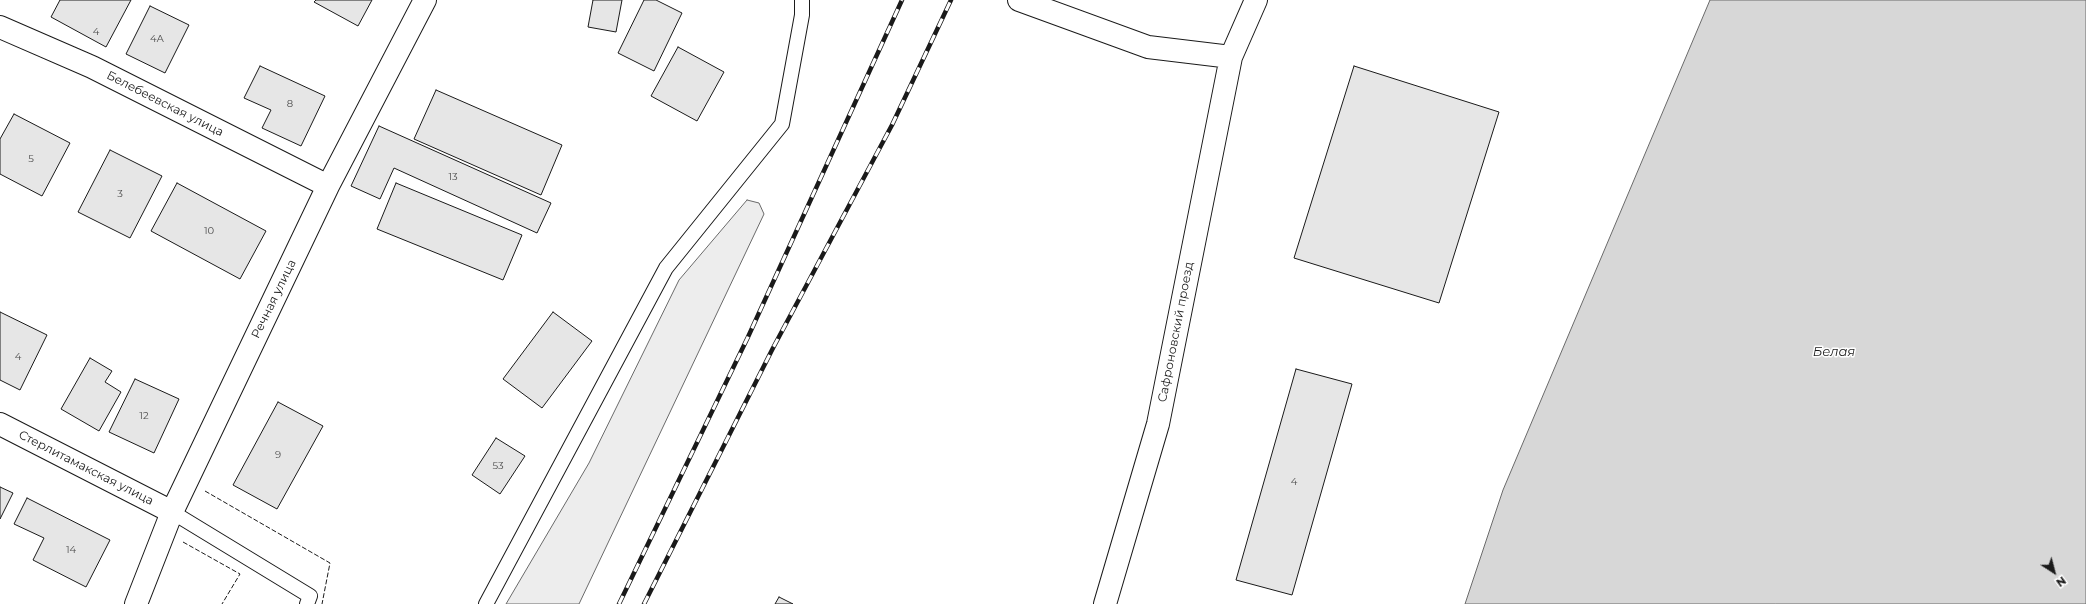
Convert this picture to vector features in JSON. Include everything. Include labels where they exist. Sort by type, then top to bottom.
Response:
[{"type":"street","name":"Речная улица","points":[[136,604],[172,512],[328,186],[425,0]]},
{"type":"street","points":[[1019,0],[1148,47],[1231,57]]},
{"type":"street","name":"Сафроновский проезд","points":[[1105,604],[1158,424],[1231,57],[1256,0]]},
{"type":"street","name":"Белебеевская улица","points":[[0,27],[92,67],[328,186]]},
{"type":"street","name":"Стерлитамакская улица","points":[[0,424],[172,512]]},
{"type":"lane","points":[[486,604],[666,268],[782,124],[802,15],[802,0]]},
{"type":"lane","points":[[172,512],[310,596],[307,604]]},
{"type":"shaded area","points":[[747,200],[759,203],[764,214],[579,604],[506,604],[589,463],[679,280]]},
{"type":"water","name":"Белая","points":[[1710,0],[2086,0],[2086,604],[1465,604],[1503,490]]},
{"type":"building","points":[[60,0],[131,0],[106,47],[51,17]]},
{"type":"building","points":[[316,0],[372,0],[358,26],[314,2]]},
{"type":"building","points":[[593,0],[622,0],[616,32],[588,27]]},
{"type":"building","points":[[644,0],[656,0],[682,13],[654,71],[618,53]]},
{"type":"building","points":[[150,6],[189,25],[165,73],[126,54]]},
{"type":"building","points":[[678,47],[724,72],[697,121],[651,96]]},
{"type":"building","points":[[260,66],[325,96],[301,146],[262,128],[271,110],[244,98]]},
{"type":"building","points":[[1354,66],[1499,112],[1439,303],[1294,258]]},
{"type":"building","points":[[436,90],[562,145],[541,195],[414,139]]},
{"type":"building","points":[[14,114],[70,143],[42,196],[0,174],[0,139]]},
{"type":"building","points":[[379,126],[551,203],[537,233],[394,168],[380,199],[351,186]]},
{"type":"building","points":[[110,150],[162,176],[130,238],[78,212]]},
{"type":"building","points":[[177,183],[266,231],[240,279],[151,231]]},
{"type":"building","points":[[396,183],[522,235],[503,280],[377,229]]},
{"type":"building","points":[[0,312],[47,335],[20,390],[0,380]]},
{"type":"building","points":[[553,312],[592,341],[542,408],[503,379]]},
{"type":"building","points":[[90,358],[112,371],[105,382],[121,392],[99,431],[61,409]]},
{"type":"building","points":[[1296,369],[1352,384],[1292,595],[1236,580]]},
{"type":"building","points":[[135,379],[179,399],[154,453],[109,432]]},
{"type":"building","points":[[278,402],[323,426],[277,509],[233,485]]},
{"type":"building","points":[[496,438],[525,456],[500,494],[472,475]]},
{"type":"building","points":[[0,487],[13,493],[0,519]]},
{"type":"building","points":[[27,498],[110,540],[86,587],[33,560],[44,538],[14,524]]},
{"type":"building","points":[[779,597],[793,604],[775,604]]},
{"type":"railway","points":[[619,604],[748,337],[902,0]]},
{"type":"railway","points":[[644,604],[773,348],[892,125],[951,0]]},
{"type":"fence","points":[[205,491],[330,563],[322,604]]},
{"type":"fence","points":[[183,542],[240,574],[222,604]]}]
